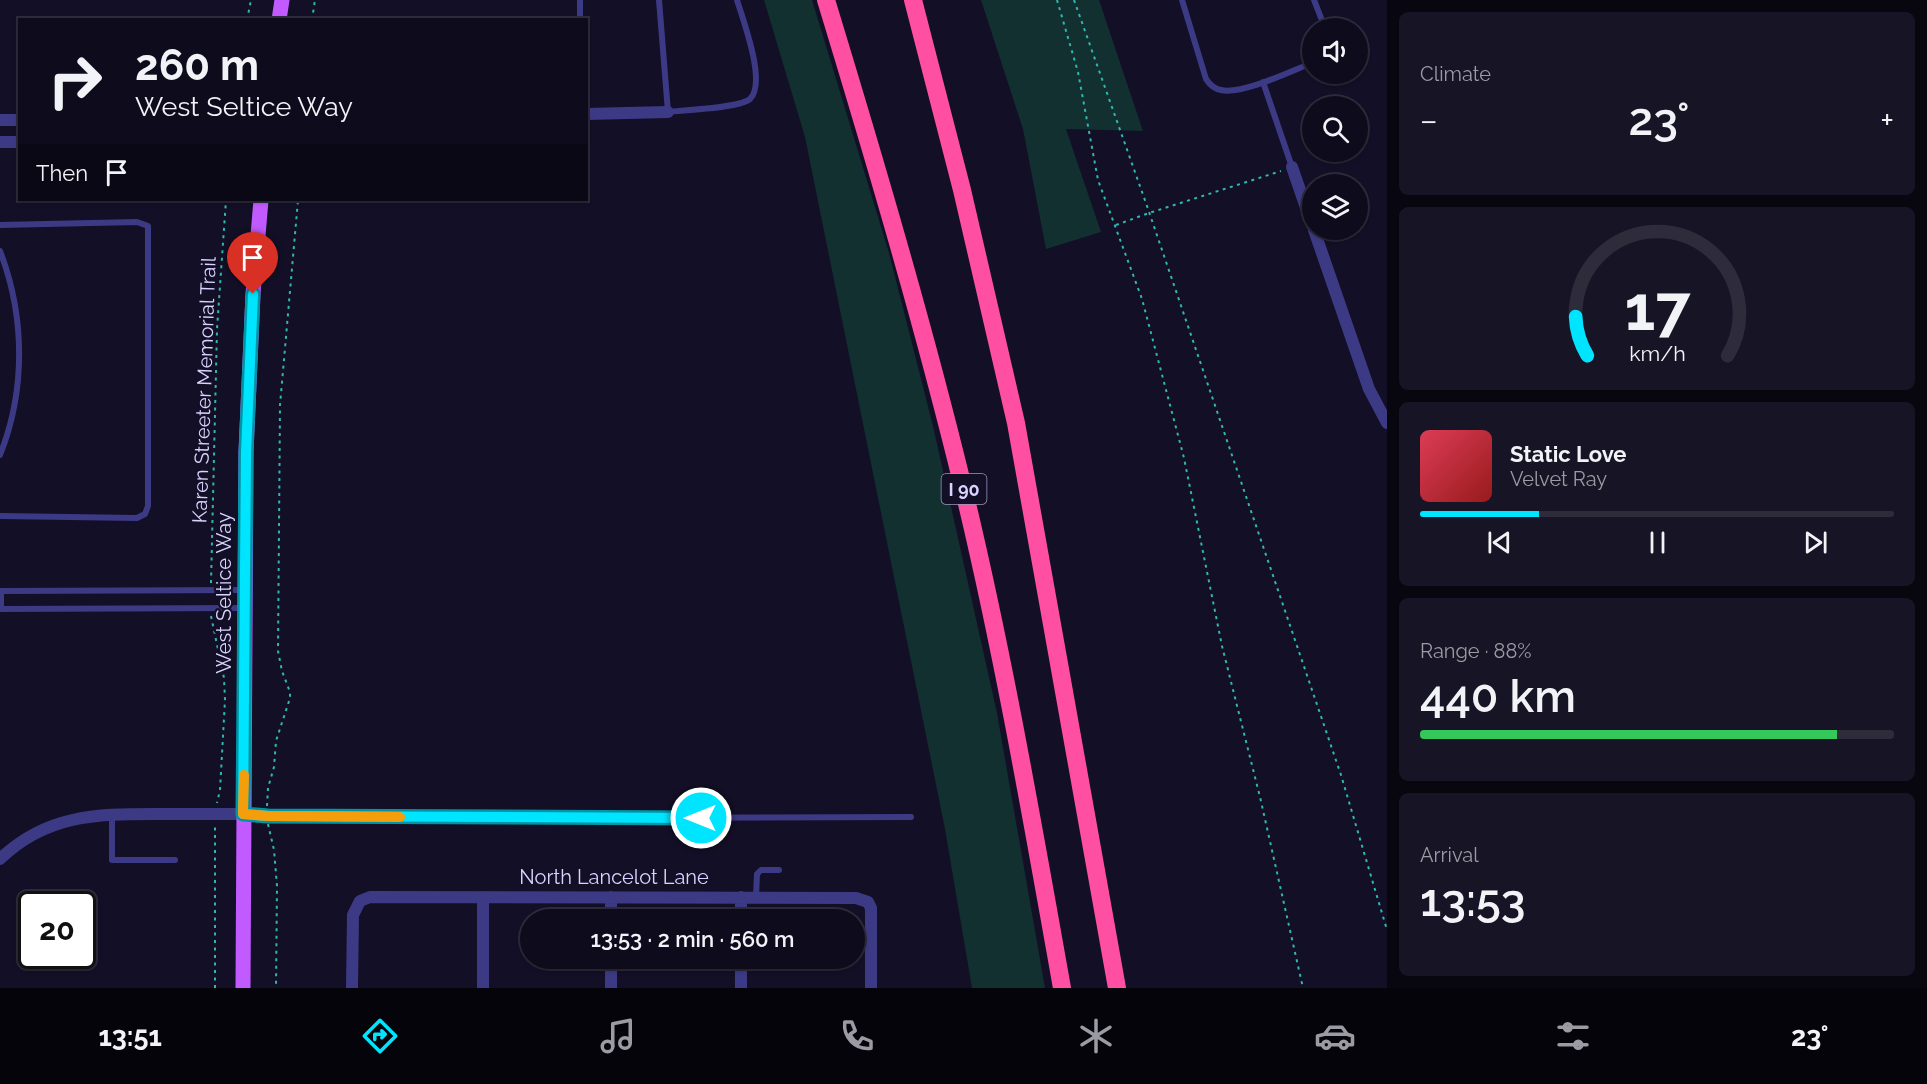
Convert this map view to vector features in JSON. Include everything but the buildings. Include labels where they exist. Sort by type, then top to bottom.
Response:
[{"type":"highway","name":"I 90","points":[[826,0],[908,274],[964,490],[1022,760],[1062,988]]},
{"type":"highway","points":[[913,0],[962,190],[1016,423],[1116,988]]},
{"type":"main road","points":[[279,18],[282,0]]},
{"type":"main road","name":"West Seltice Way","points":[[243,988],[248,395],[261,201]]},
{"type":"street","points":[[588,114],[668,112]]},
{"type":"street","points":[[0,120],[18,120]]},
{"type":"street","points":[[0,142],[18,142]]},
{"type":"street","points":[[1292,167],[1302,196]]},
{"type":"street","points":[[1317,240],[1369,389],[1387,423]]},
{"type":"street","points":[[0,859],[23,841],[53,825],[72,819],[112,814],[243,814]]},
{"type":"street","name":"North Lancelot Lane","points":[[352,988],[353,915],[360,902],[370,897],[847,897],[868,903],[871,909],[871,988]]},
{"type":"street","points":[[483,897],[483,988]]},
{"type":"street","points":[[611,897],[611,909]]},
{"type":"street","points":[[741,897],[741,909]]},
{"type":"street","points":[[611,969],[612,988]]},
{"type":"street","points":[[741,969],[741,988]]},
{"type":"lane","points":[[580,0],[580,18]]},
{"type":"lane","points":[[659,0],[668,112],[738,105],[750,99],[755,89],[754,58],[737,0]]},
{"type":"lane","points":[[1182,0],[1203,70],[1210,85],[1218,90],[1236,90],[1302,67]]},
{"type":"lane","points":[[1314,0],[1321,18]]},
{"type":"lane","points":[[1263,82],[1292,167]]},
{"type":"lane","points":[[0,225],[136,222],[148,226],[149,314],[148,506],[145,514],[137,518],[0,516]]},
{"type":"lane","points":[[0,251],[16,304],[19,345],[19,368],[14,407],[0,455]]},
{"type":"lane","points":[[246,590],[1,591],[1,609],[246,608]]},
{"type":"lane","points":[[112,814],[112,860],[175,860]]},
{"type":"lane","points":[[243,814],[526,818],[911,817]]},
{"type":"lane","points":[[756,897],[757,874],[761,870],[779,870]]},
{"type":"path","points":[[248,18],[251,0]]},
{"type":"path","points":[[312,18],[315,0]]},
{"type":"path","points":[[1057,0],[1078,72],[1098,180],[1142,299],[1184,458],[1222,646],[1260,797],[1303,988]]},
{"type":"path","points":[[1074,0],[1341,775],[1387,930]]},
{"type":"path","points":[[1115,225],[1292,167]]},
{"type":"path","name":"Karen Streeter Memorial Trail","points":[[210,581],[217,339],[226,201]]},
{"type":"path","points":[[276,988],[277,886],[274,850],[268,831],[267,801],[274,767],[276,741],[290,692],[278,651],[280,405],[297,201]]},
{"type":"green space","points":[[764,0],[812,0],[889,253],[933,426],[997,713],[1045,988],[972,988],[945,829],[805,137]]},
{"type":"green space","points":[[981,0],[1099,0],[1143,131],[1066,129],[1101,232],[1046,249],[1023,129]]},
{"type":"slow traffic","points":[[244,775],[243,814],[400,817]]},
{"type":"route","points":[[253,294],[246,452],[243,814],[701,818]]}]
